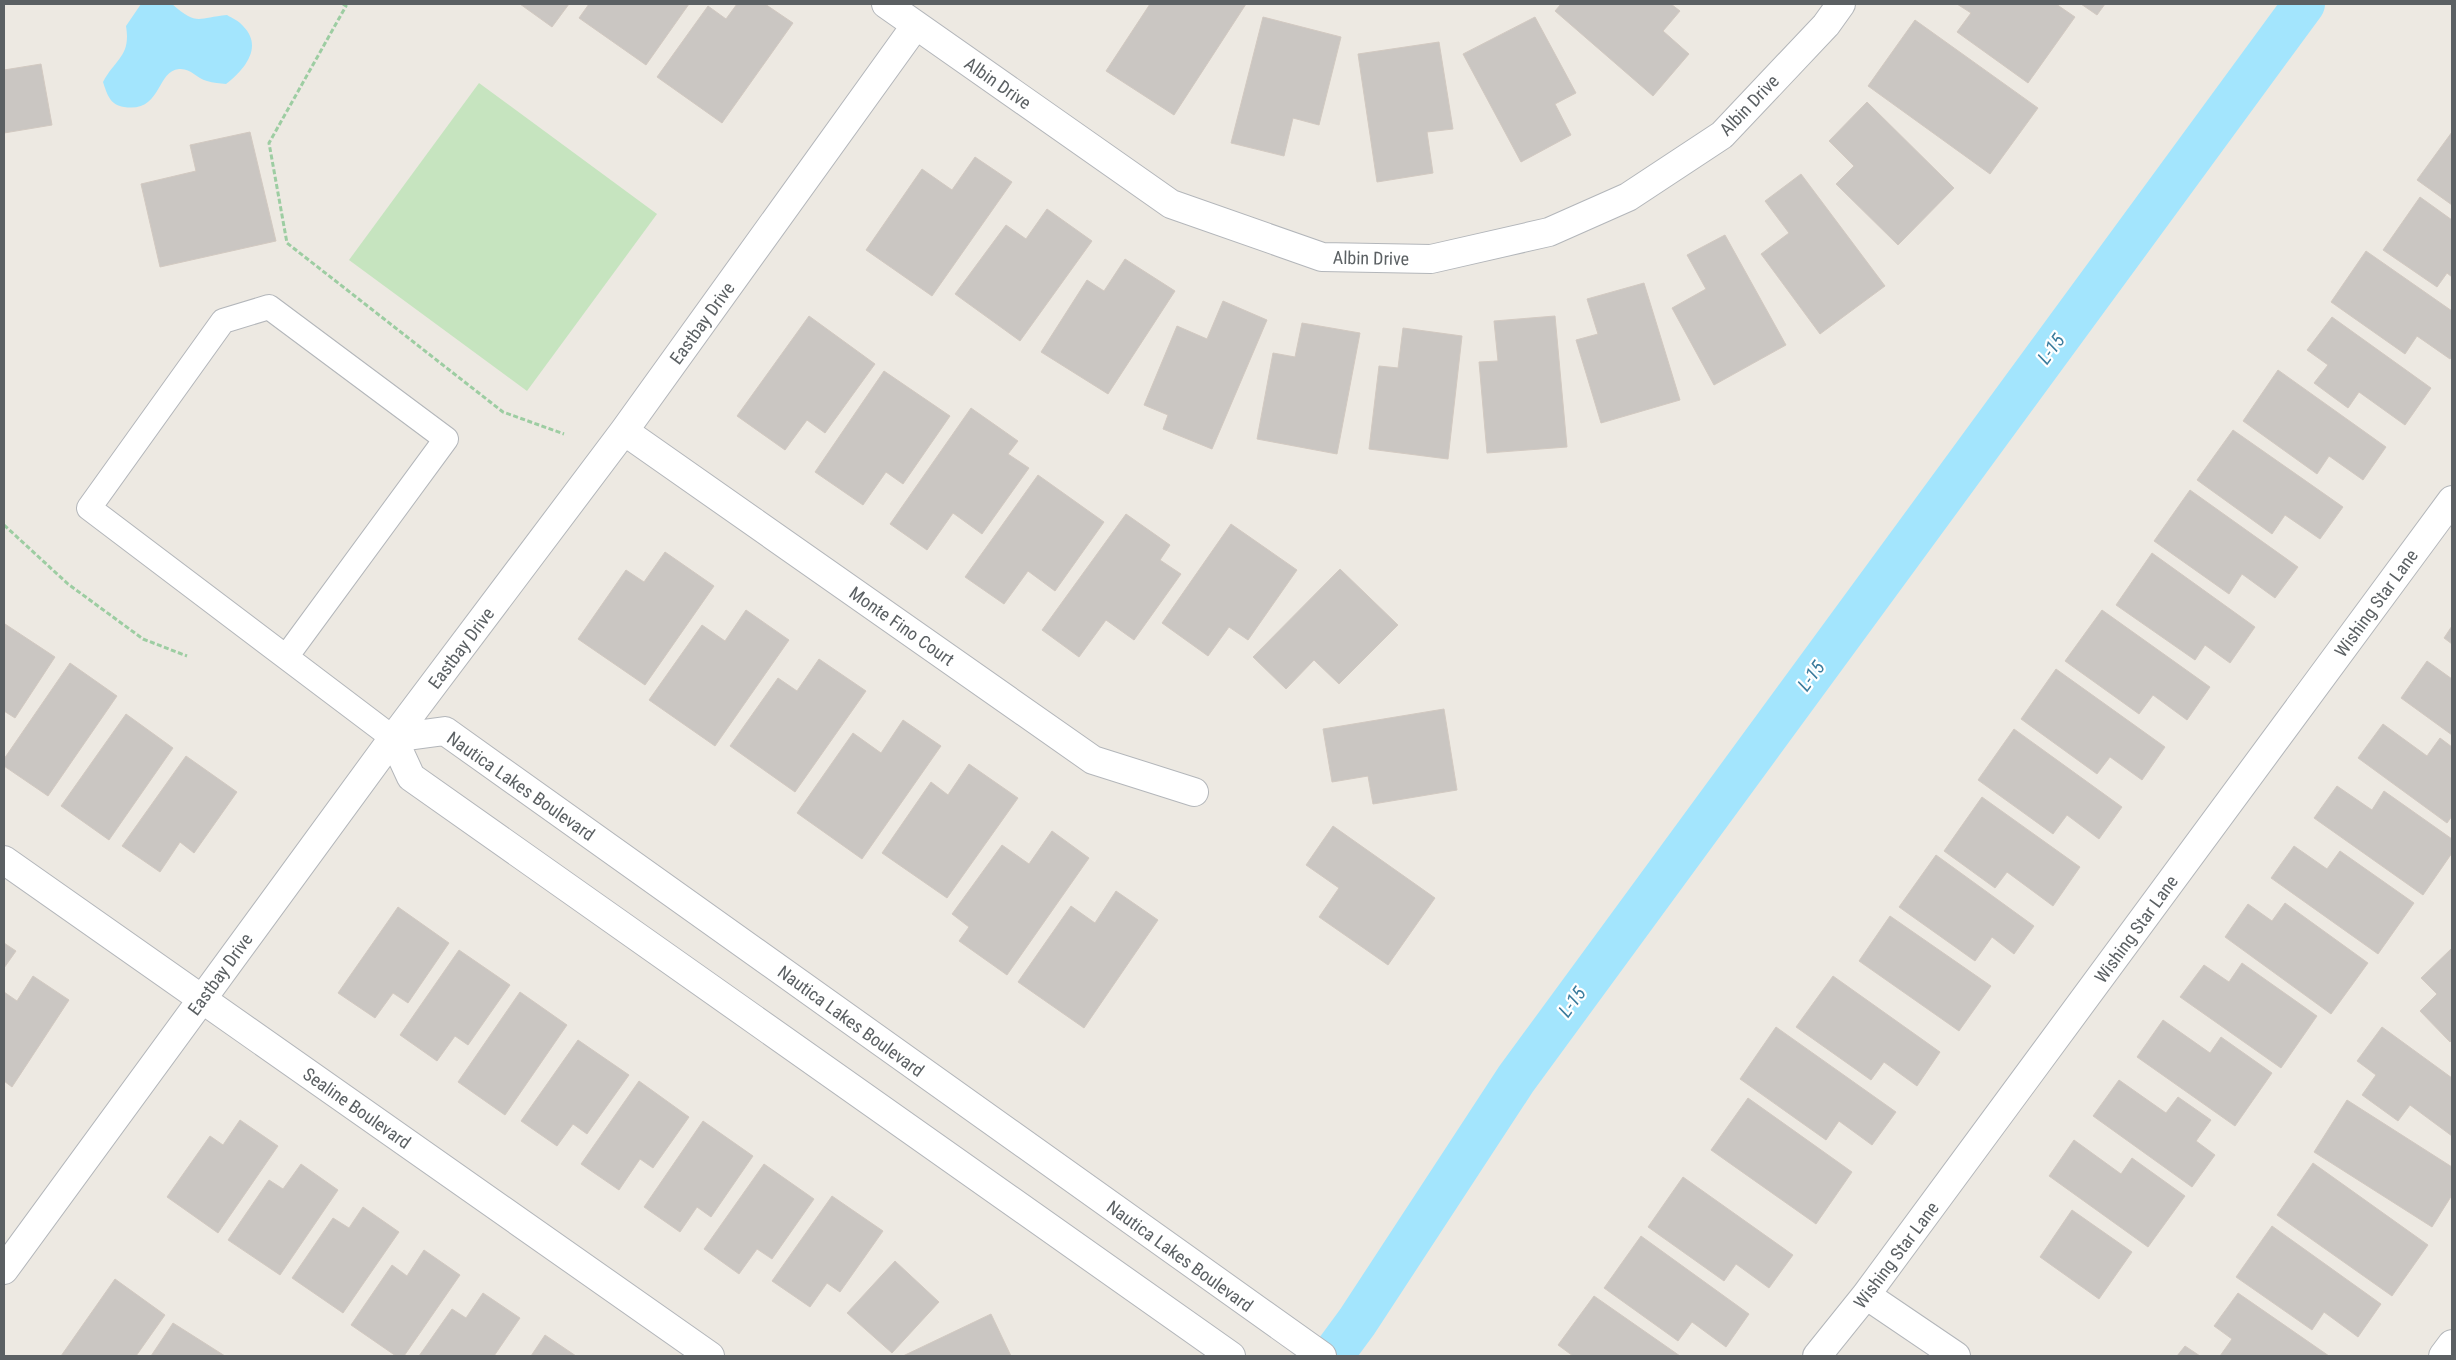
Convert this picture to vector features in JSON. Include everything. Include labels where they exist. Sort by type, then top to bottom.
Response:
[{"type":"street","name":"Albin Drive","points":[[886,4],[1171,204],[1322,258],[1431,258],[1549,232],[1628,197],[1722,135],[1826,25],[1841,4]]},
{"type":"street","name":"Eastbay Drive","points":[[4,1270],[393,738],[624,431],[916,25]]},
{"type":"street","name":"Monte Fino Court","points":[[624,431],[1093,760],[1194,792]]},
{"type":"street","name":"Wishing Star Lane","points":[[1817,1356],[1866,1295],[2452,500]]},
{"type":"street","name":"Nautica Lakes Boulevard","points":[[393,738],[445,731],[1322,1356]]},
{"type":"street","points":[[393,738],[411,777],[1223,1351]]},
{"type":"street","name":"Sealine Boulevard","points":[[4,860],[710,1356]]},
{"type":"street","points":[[1866,1295],[1956,1356]]},
{"type":"street","points":[[2443,1356],[2452,1344]]},
{"type":"lane","points":[[286,657],[446,438],[268,308],[223,321],[89,508],[393,738]]},
{"type":"path","points":[[343,4],[346,6],[269,143],[287,244],[503,412],[564,434]]},
{"type":"path","points":[[4,525],[68,584],[143,639],[187,656]]},
{"type":"green space","points":[[479,83],[657,214],[527,391],[349,260]]},
{"type":"water","points":[[141,4],[172,4],[192,18],[198,19],[227,15],[240,23],[249,34],[252,50],[249,58],[239,72],[226,84],[207,81],[187,70],[179,69],[172,71],[166,77],[152,98],[145,104],[136,107],[124,107],[115,104],[108,95],[103,82],[124,51],[127,36],[126,26]]},
{"type":"building","points":[[520,4],[569,4],[552,27]]},
{"type":"building","points":[[589,4],[689,4],[646,65],[579,18]]},
{"type":"building","points":[[737,4],[765,4],[793,23],[722,123],[657,77],[708,6],[726,19]]},
{"type":"building","points":[[1150,4],[1246,4],[1174,115],[1106,71]]},
{"type":"building","points":[[1561,4],[1671,4],[1680,11],[1663,31],[1689,54],[1653,96],[1555,11]]},
{"type":"building","points":[[1957,4],[2056,4],[2075,17],[2028,83],[1957,32],[1971,13]]},
{"type":"building","points":[[2081,4],[2105,4],[2097,15]]},
{"type":"building","points":[[1263,17],[1341,37],[1319,125],[1293,118],[1284,156],[1231,143]]},
{"type":"building","points":[[1535,17],[1576,93],[1555,104],[1571,135],[1521,162],[1463,54]]},
{"type":"building","points":[[1915,20],[2038,108],[1990,174],[1868,86]]},
{"type":"building","points":[[1439,42],[1453,129],[1427,132],[1433,173],[1377,182],[1358,54]]},
{"type":"building","points":[[41,64],[52,125],[4,133],[4,70]]},
{"type":"building","points":[[1867,102],[1954,188],[1898,245],[1836,184],[1854,166],[1829,141]]},
{"type":"building","points":[[250,132],[276,241],[160,267],[141,184],[196,171],[190,145]]},
{"type":"building","points":[[2452,132],[2452,205],[2417,180]]},
{"type":"building","points":[[975,157],[1012,182],[932,296],[866,250],[922,169],[952,190]]},
{"type":"building","points":[[1801,174],[1885,286],[1820,334],[1761,254],[1789,233],[1765,201]]},
{"type":"building","points":[[2420,197],[2452,220],[2452,277],[2447,273],[2437,287],[2383,250]]},
{"type":"building","points":[[1047,209],[1092,241],[1020,341],[955,294],[1006,225],[1026,239]]},
{"type":"building","points":[[1725,235],[1786,345],[1714,385],[1672,308],[1706,289],[1687,255]]},
{"type":"building","points":[[2366,251],[2452,311],[2452,356],[2450,359],[2417,336],[2405,354],[2331,302]]},
{"type":"building","points":[[1125,259],[1175,291],[1108,394],[1041,352],[1087,280],[1104,291]]},
{"type":"building","points":[[1644,283],[1680,400],[1601,423],[1576,340],[1598,334],[1587,299]]},
{"type":"building","points":[[1223,301],[1267,320],[1212,449],[1163,429],[1168,415],[1144,405],[1177,326],[1207,339]]},
{"type":"building","points":[[809,316],[875,364],[825,433],[807,420],[785,450],[737,416]]},
{"type":"building","points":[[1555,316],[1567,447],[1487,453],[1479,362],[1498,361],[1494,321]]},
{"type":"building","points":[[2332,317],[2431,388],[2405,425],[2359,392],[2348,408],[2314,383],[2328,365],[2307,350]]},
{"type":"building","points":[[1302,323],[1360,333],[1337,454],[1257,439],[1273,353],[1295,357]]},
{"type":"building","points":[[1403,328],[1462,336],[1448,459],[1369,449],[1379,366],[1398,368]]},
{"type":"building","points":[[2278,370],[2386,447],[2363,480],[2329,456],[2317,474],[2243,421]]},
{"type":"building","points":[[884,371],[950,416],[903,484],[886,472],[863,505],[815,472]]},
{"type":"building","points":[[971,408],[1018,441],[1008,454],[1029,468],[982,534],[953,513],[927,550],[890,524]]},
{"type":"building","points":[[2233,430],[2343,507],[2320,539],[2285,515],[2272,534],[2197,480]]},
{"type":"building","points":[[1038,475],[1104,522],[1055,591],[1028,571],[1004,604],[965,577]]},
{"type":"building","points":[[2190,490],[2298,567],[2275,598],[2242,574],[2229,594],[2154,541]]},
{"type":"building","points":[[1126,514],[1170,545],[1160,560],[1181,574],[1134,640],[1106,620],[1079,657],[1042,630]]},
{"type":"building","points":[[1231,524],[1297,570],[1248,640],[1229,627],[1208,656],[1162,623]]},
{"type":"building","points":[[665,552],[714,586],[645,685],[578,639],[626,570],[644,582]]},
{"type":"building","points":[[2152,553],[2255,627],[2230,663],[2205,645],[2195,660],[2116,605]]},
{"type":"building","points":[[1340,569],[1398,625],[1339,684],[1314,660],[1286,689],[1253,657]]},
{"type":"building","points":[[746,610],[789,640],[715,746],[649,700],[702,625],[725,641]]},
{"type":"building","points":[[2102,610],[2210,687],[2187,720],[2153,695],[2139,714],[2065,661]]},
{"type":"building","points":[[5,624],[55,657],[15,718],[4,711]]},
{"type":"building","points":[[2452,626],[2452,644],[2444,638]]},
{"type":"building","points":[[819,659],[866,691],[795,792],[730,746],[778,678],[797,691]]},
{"type":"building","points":[[2427,661],[2452,679],[2452,735],[2401,698]]},
{"type":"building","points":[[70,663],[117,696],[48,796],[4,766],[4,759]]},
{"type":"building","points":[[2056,669],[2165,747],[2142,780],[2110,757],[2097,774],[2021,719]]},
{"type":"building","points":[[1444,709],[1457,790],[1373,804],[1368,776],[1332,782],[1323,729]]},
{"type":"building","points":[[126,714],[173,748],[109,840],[61,806]]},
{"type":"building","points":[[903,720],[941,746],[862,859],[797,813],[853,733],[881,753]]},
{"type":"building","points":[[2383,724],[2427,756],[2440,738],[2452,747],[2452,816],[2447,823],[2358,758]]},
{"type":"building","points":[[2014,729],[2122,807],[2099,839],[2067,815],[2053,834],[1978,780]]},
{"type":"building","points":[[186,756],[237,792],[194,853],[180,842],[160,872],[122,846]]},
{"type":"building","points":[[969,764],[1018,798],[947,898],[882,853],[931,782],[948,795]]},
{"type":"building","points":[[2337,786],[2372,810],[2384,791],[2452,839],[2452,853],[2423,895],[2314,818]]},
{"type":"building","points":[[1982,797],[2080,867],[2053,906],[2007,872],[1995,888],[1944,851]]},
{"type":"building","points":[[1333,826],[1435,898],[1388,965],[1319,917],[1339,888],[1306,865]]},
{"type":"building","points":[[1052,831],[1089,858],[1007,975],[959,941],[969,927],[952,914],[1002,845],[1029,864]]},
{"type":"building","points":[[2294,846],[2327,869],[2340,851],[2414,903],[2378,954],[2271,878]]},
{"type":"building","points":[[1936,855],[2034,926],[2014,954],[1992,937],[1975,961],[1899,907]]},
{"type":"building","points":[[1116,891],[1158,920],[1084,1028],[1018,982],[1071,906],[1095,923]]},
{"type":"building","points":[[2285,903],[2368,963],[2331,1014],[2225,937],[2248,904],[2272,921]]},
{"type":"building","points":[[398,907],[449,943],[408,1003],[393,993],[375,1018],[338,993]]},
{"type":"building","points":[[1890,916],[1991,986],[1959,1031],[1859,961]]},
{"type":"building","points":[[4,943],[16,951],[4,968]]},
{"type":"building","points":[[2451,949],[2452,1040],[2450,1042],[2420,1011],[2437,994],[2421,978]]},
{"type":"building","points":[[459,950],[510,985],[468,1045],[455,1036],[437,1061],[400,1035]]},
{"type":"building","points":[[2242,963],[2317,1016],[2281,1068],[2180,997],[2204,965],[2229,982]]},
{"type":"building","points":[[33,976],[69,1000],[12,1087],[4,1081],[4,992],[17,1001]]},
{"type":"building","points":[[1833,976],[1940,1052],[1917,1086],[1884,1062],[1871,1080],[1796,1027]]},
{"type":"building","points":[[520,992],[567,1025],[505,1115],[458,1082]]},
{"type":"building","points":[[2163,1020],[2210,1053],[2221,1037],[2272,1073],[2235,1126],[2137,1057]]},
{"type":"building","points":[[1776,1027],[1896,1112],[1872,1145],[1839,1121],[1826,1140],[1740,1079]]},
{"type":"building","points":[[2382,1027],[2452,1078],[2452,1136],[2410,1105],[2398,1121],[2362,1095],[2376,1075],[2357,1061]]},
{"type":"building","points":[[578,1040],[629,1075],[587,1134],[573,1124],[557,1146],[521,1121]]},
{"type":"building","points":[[2119,1080],[2166,1113],[2178,1097],[2211,1120],[2196,1141],[2215,1155],[2192,1187],[2093,1116]]},
{"type":"building","points":[[639,1081],[689,1117],[653,1168],[640,1159],[619,1190],[581,1164]]},
{"type":"building","points":[[1748,1098],[1852,1172],[1816,1224],[1711,1150]]},
{"type":"building","points":[[2347,1100],[2452,1167],[2452,1195],[2432,1227],[2314,1152]]},
{"type":"building","points":[[240,1120],[278,1146],[218,1233],[167,1197],[210,1136],[223,1145]]},
{"type":"building","points":[[703,1121],[753,1156],[711,1217],[697,1207],[680,1232],[644,1207]]},
{"type":"building","points":[[2074,1140],[2121,1174],[2132,1158],[2185,1196],[2148,1247],[2049,1176]]},
{"type":"building","points":[[2313,1163],[2428,1245],[2392,1296],[2277,1215]]},
{"type":"building","points":[[301,1164],[338,1190],[280,1275],[228,1240],[269,1180],[283,1189]]},
{"type":"building","points":[[764,1164],[814,1199],[772,1259],[757,1249],[739,1274],[704,1249]]},
{"type":"building","points":[[1683,1177],[1793,1255],[1769,1288],[1736,1264],[1724,1281],[1648,1227]]},
{"type":"building","points":[[832,1196],[883,1231],[840,1292],[827,1283],[810,1307],[772,1281]]},
{"type":"building","points":[[363,1207],[399,1232],[343,1313],[292,1278],[333,1218],[349,1228]]},
{"type":"building","points":[[2072,1210],[2132,1252],[2099,1299],[2040,1257]]},
{"type":"building","points":[[2272,1226],[2381,1304],[2358,1337],[2324,1312],[2312,1330],[2236,1277]]},
{"type":"building","points":[[1641,1236],[1749,1314],[1726,1347],[1692,1322],[1678,1341],[1604,1288]]},
{"type":"building","points":[[424,1250],[460,1275],[404,1356],[396,1356],[351,1325],[392,1265],[407,1276]]},
{"type":"building","points":[[895,1261],[939,1302],[892,1353],[847,1313]]},
{"type":"building","points":[[115,1279],[165,1315],[136,1356],[61,1356]]},
{"type":"building","points":[[483,1293],[520,1318],[494,1356],[419,1356],[452,1309],[466,1318]]},
{"type":"building","points":[[2238,1293],[2329,1356],[2220,1356],[2232,1339],[2214,1326]]},
{"type":"building","points":[[1594,1296],[1680,1356],[1573,1356],[1558,1345]]},
{"type":"building","points":[[991,1314],[1011,1356],[903,1356]]},
{"type":"building","points":[[173,1323],[225,1356],[151,1356]]},
{"type":"building","points":[[545,1335],[576,1356],[531,1356]]},
{"type":"building","points":[[2185,1346],[2200,1356],[2177,1356]]},
{"type":"waterway","name":"L-15","points":[[1332,1356],[1357,1322],[1516,1079],[2304,4]]}]
